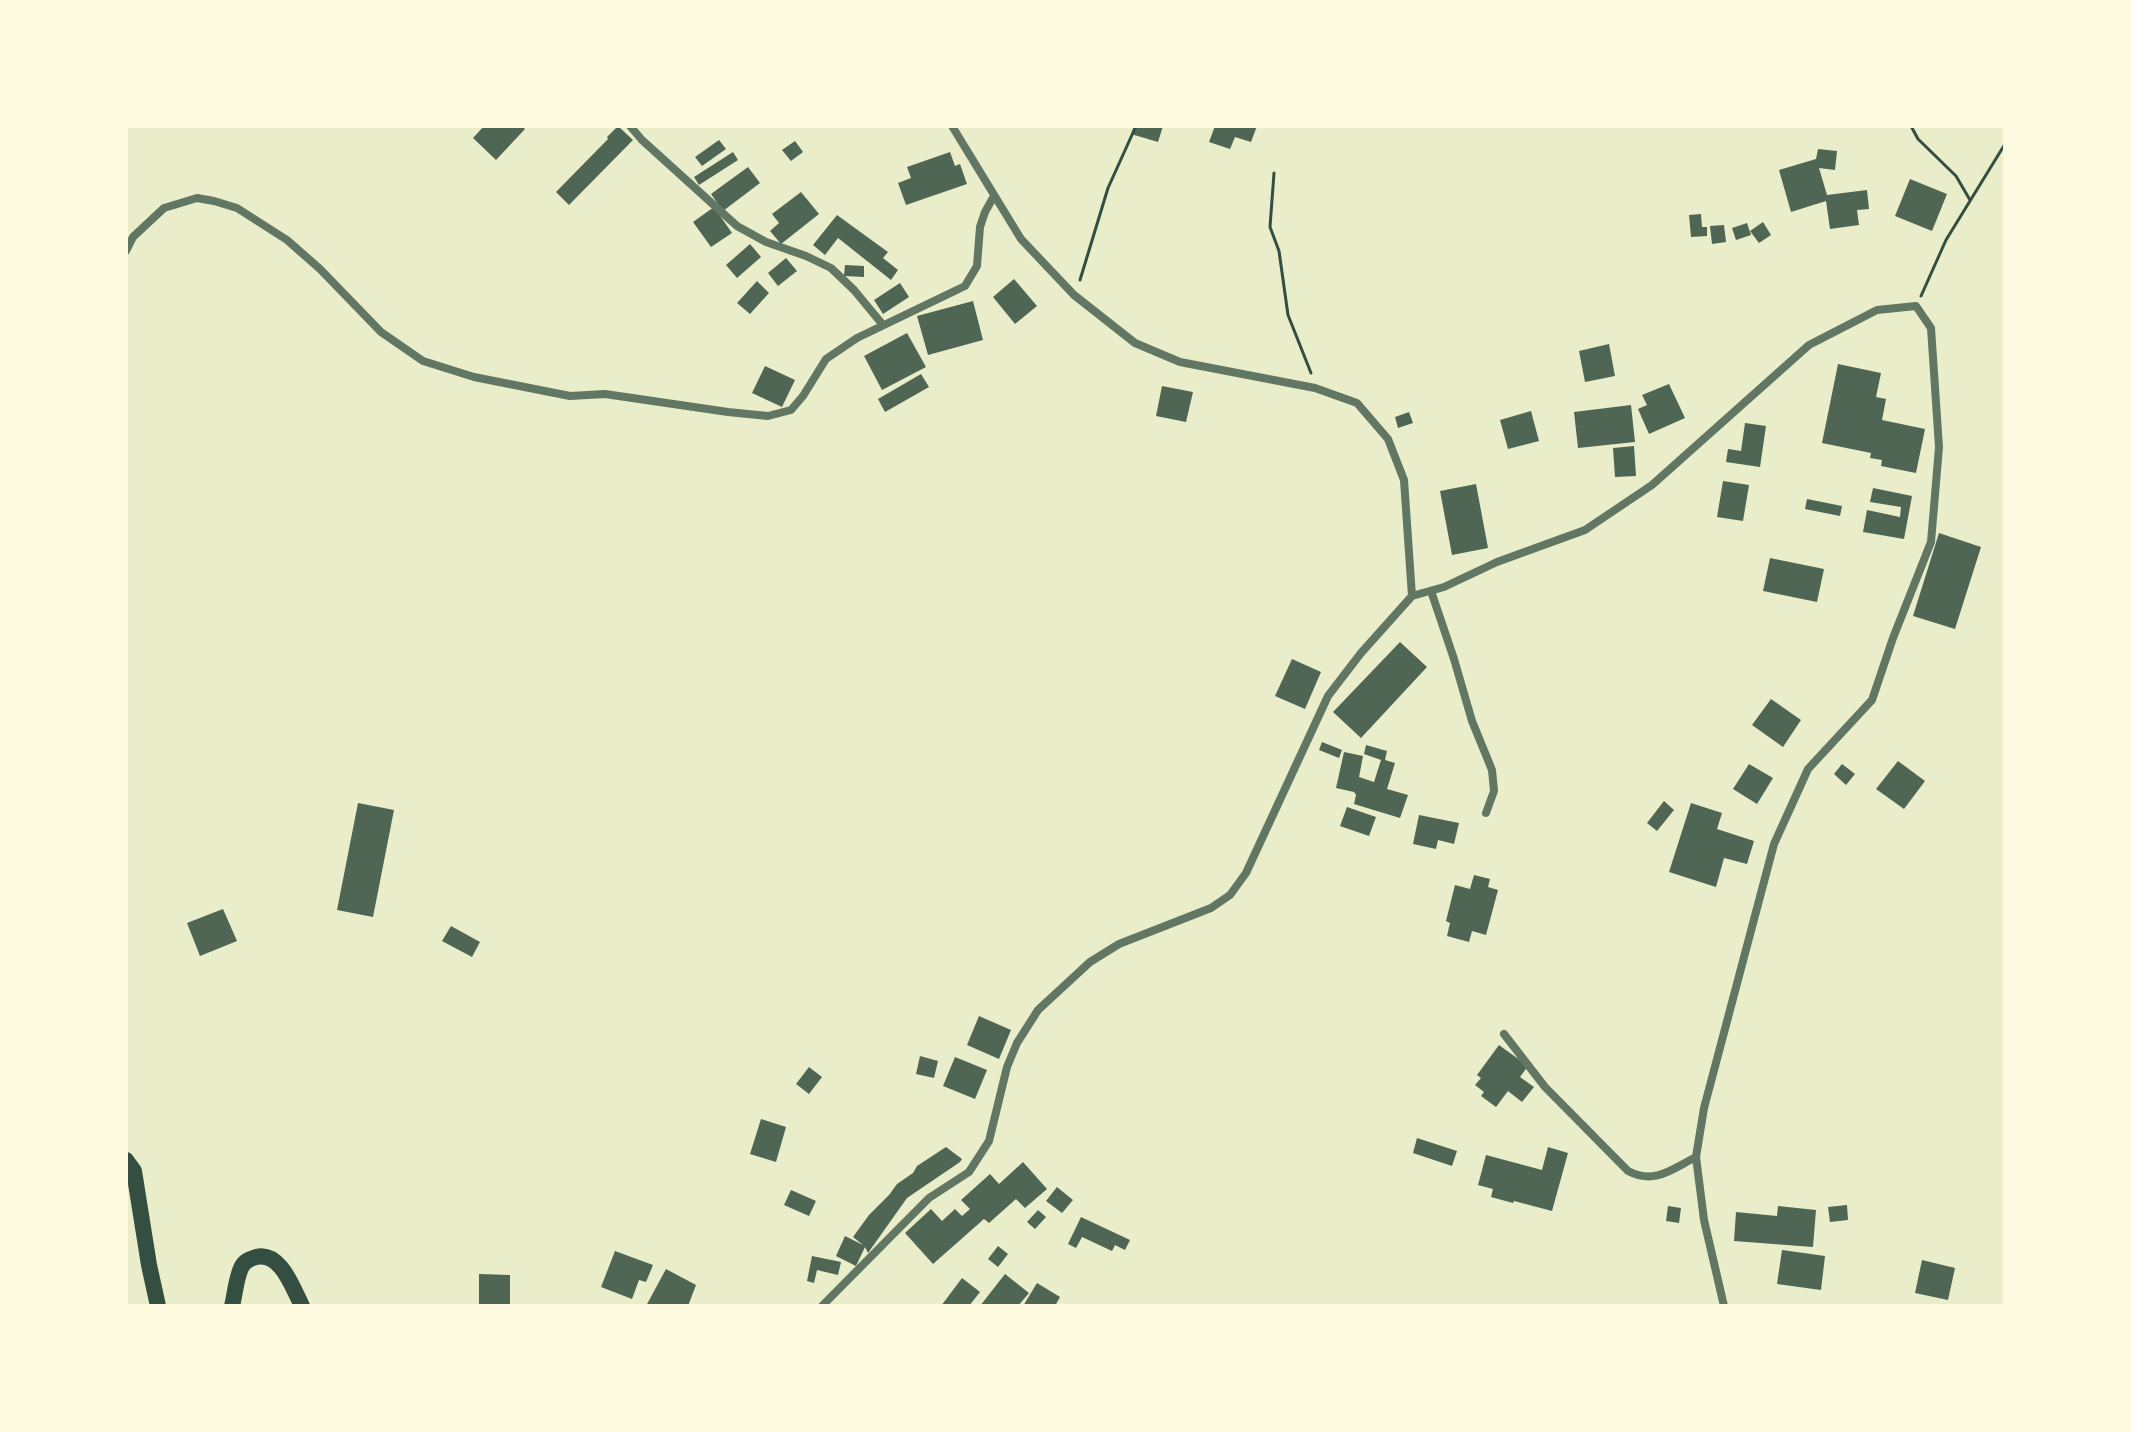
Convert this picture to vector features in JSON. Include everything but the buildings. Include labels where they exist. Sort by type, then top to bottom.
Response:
[{"type":"main road","points":[[126,1160],[134,1171],[158,1306]]},
{"type":"main road","points":[[232,1306],[241,1268],[246,1261],[264,1256],[275,1261],[285,1274],[302,1306]]},
{"type":"street","points":[[630,126],[737,226],[766,242],[831,268],[883,325]]},
{"type":"street","points":[[952,126],[1021,239],[1074,295],[1135,343],[1180,362],[1315,388],[1357,403],[1388,439],[1404,480],[1412,596]]},
{"type":"street","points":[[126,251],[133,237],[164,208],[197,198],[214,201],[237,208],[287,240],[381,332],[423,361],[474,377],[570,396],[605,394],[768,416],[791,410],[826,359],[857,338],[965,286],[977,266],[980,227],[994,196]]},
{"type":"street","points":[[822,1306],[929,1198],[969,1172],[989,1141],[1007,1067],[1017,1043],[1038,1010],[1090,962],[1119,944],[1211,908],[1230,895],[1246,873],[1328,696],[1412,596],[1444,587],[1497,562],[1585,530],[1652,485],[1809,345],[1877,310],[1916,306],[1931,328],[1939,447],[1931,542],[1872,700],[1808,769],[1774,844],[1704,1108],[1696,1157],[1704,1220],[1724,1306]]},
{"type":"street","points":[[1431,591],[1472,721],[1492,770],[1494,791],[1486,813]]},
{"type":"street","points":[[1504,1034],[1545,1087],[1628,1171],[1639,1177],[1657,1177],[1696,1157]]},
{"type":"path","points":[[1074,295],[1108,188],[1136,126]]},
{"type":"path","points":[[1911,126],[1918,139],[1956,176],[1970,200]]},
{"type":"path","points":[[1916,306],[1946,240],[2005,144]]},
{"type":"path","points":[[1274,173],[1270,227],[1279,251],[1288,315],[1315,388]]}]
